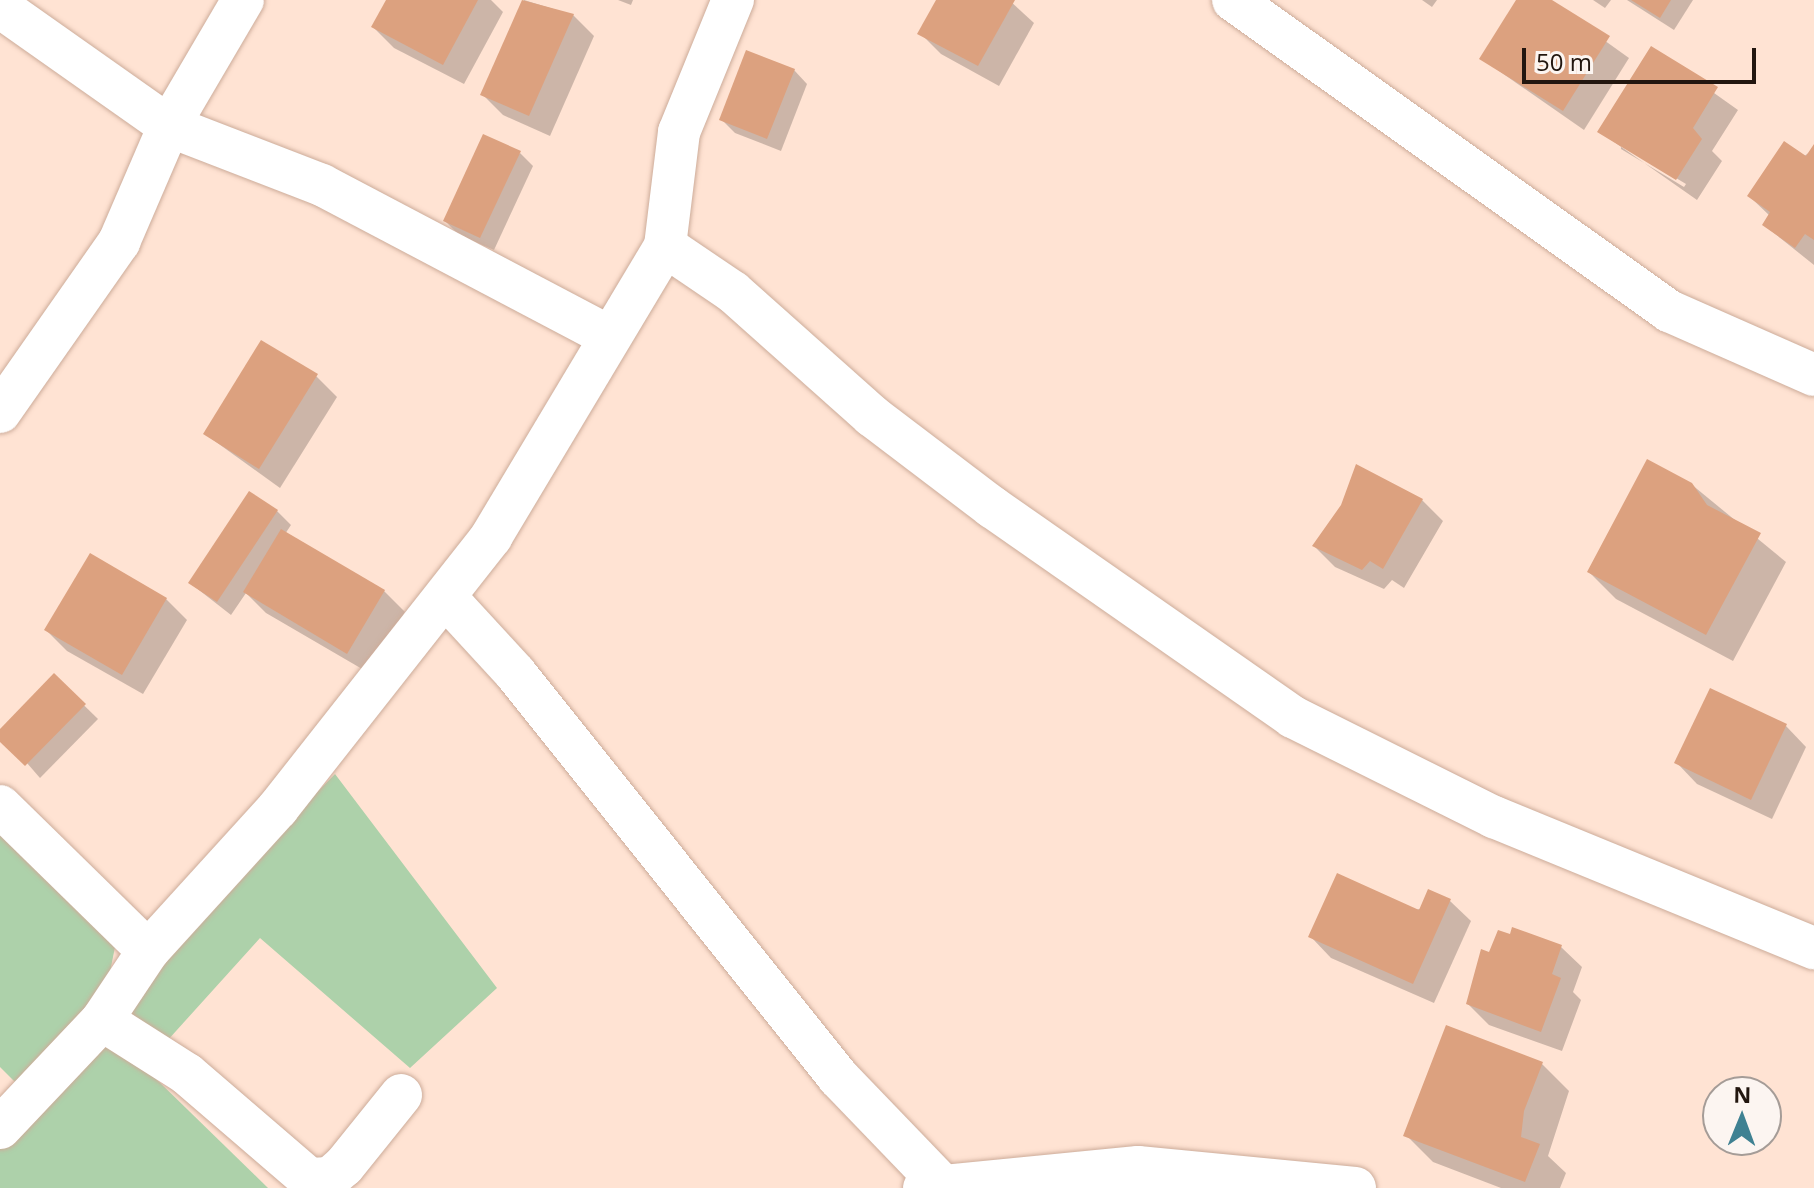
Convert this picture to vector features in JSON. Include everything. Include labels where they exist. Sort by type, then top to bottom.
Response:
[{"type":"street","points":[[0,412],[119,242],[169,126],[243,0]]},
{"type":"street","points":[[0,1128],[102,1020],[148,951],[448,600],[605,334],[665,246],[679,132],[733,0]]},
{"type":"street","points":[[1233,0],[1669,311],[1814,375]]},
{"type":"street","points":[[0,7],[169,126],[322,185],[605,334]]},
{"type":"street","points":[[665,246],[733,292],[872,416],[992,507],[1293,717],[1494,817],[1814,948]]},
{"type":"street","points":[[448,600],[516,674],[838,1077],[932,1186],[1138,1167],[1355,1188]]},
{"type":"street","points":[[0,806],[148,951]]},
{"type":"street","points":[[102,1020],[187,1074],[309,1179],[330,1178],[344,1166],[401,1095]]},
{"type":"green space","points":[[335,774],[497,988],[410,1068],[260,938],[167,1041],[129,1014],[159,953]]},
{"type":"green space","points":[[0,820],[115,947],[106,992],[19,1086],[0,1067]]},
{"type":"green space","points":[[112,1036],[268,1188],[0,1188],[0,1140]]},
{"type":"building","points":[[386,0],[478,0],[443,65],[371,27]]},
{"type":"building","points":[[522,0],[574,14],[529,116],[480,95]]},
{"type":"building","points":[[936,0],[1015,0],[978,66],[917,34]]},
{"type":"building","points":[[1516,0],[1552,0],[1610,36],[1563,111],[1479,59]]},
{"type":"building","points":[[1631,0],[1671,0],[1660,18]]},
{"type":"building","points":[[1651,46],[1718,87],[1693,128],[1702,139],[1676,180],[1597,132]]},
{"type":"building","points":[[746,50],[795,69],[767,139],[719,120]]},
{"type":"building","points":[[483,134],[521,151],[480,238],[443,221]]},
{"type":"building","points":[[1784,141],[1806,156],[1814,144],[1814,240],[1805,234],[1795,248],[1762,225],[1770,212],[1747,196]]},
{"type":"building","points":[[261,340],[318,374],[259,469],[203,434]]},
{"type":"building","points":[[1647,459],[1692,483],[1707,505],[1761,533],[1706,635],[1587,572]]},
{"type":"building","points":[[1356,464],[1423,499],[1383,569],[1370,561],[1362,570],[1312,546],[1341,505]]},
{"type":"building","points":[[249,491],[278,510],[217,602],[188,583]]},
{"type":"building","points":[[281,529],[385,590],[347,654],[243,592]]},
{"type":"building","points":[[90,553],[167,598],[122,675],[44,630]]},
{"type":"building","points":[[54,673],[86,704],[25,766],[0,742],[0,729]]},
{"type":"building","points":[[1710,688],[1787,724],[1751,800],[1674,763]]},
{"type":"building","points":[[1337,873],[1419,910],[1428,889],[1451,899],[1413,984],[1308,937]]},
{"type":"building","points":[[1512,927],[1562,945],[1552,974],[1561,978],[1541,1032],[1466,1004],[1481,949],[1489,952],[1498,930],[1510,934]]},
{"type":"building","points":[[1446,1025],[1543,1062],[1524,1111],[1521,1137],[1540,1144],[1525,1182],[1403,1136]]}]
